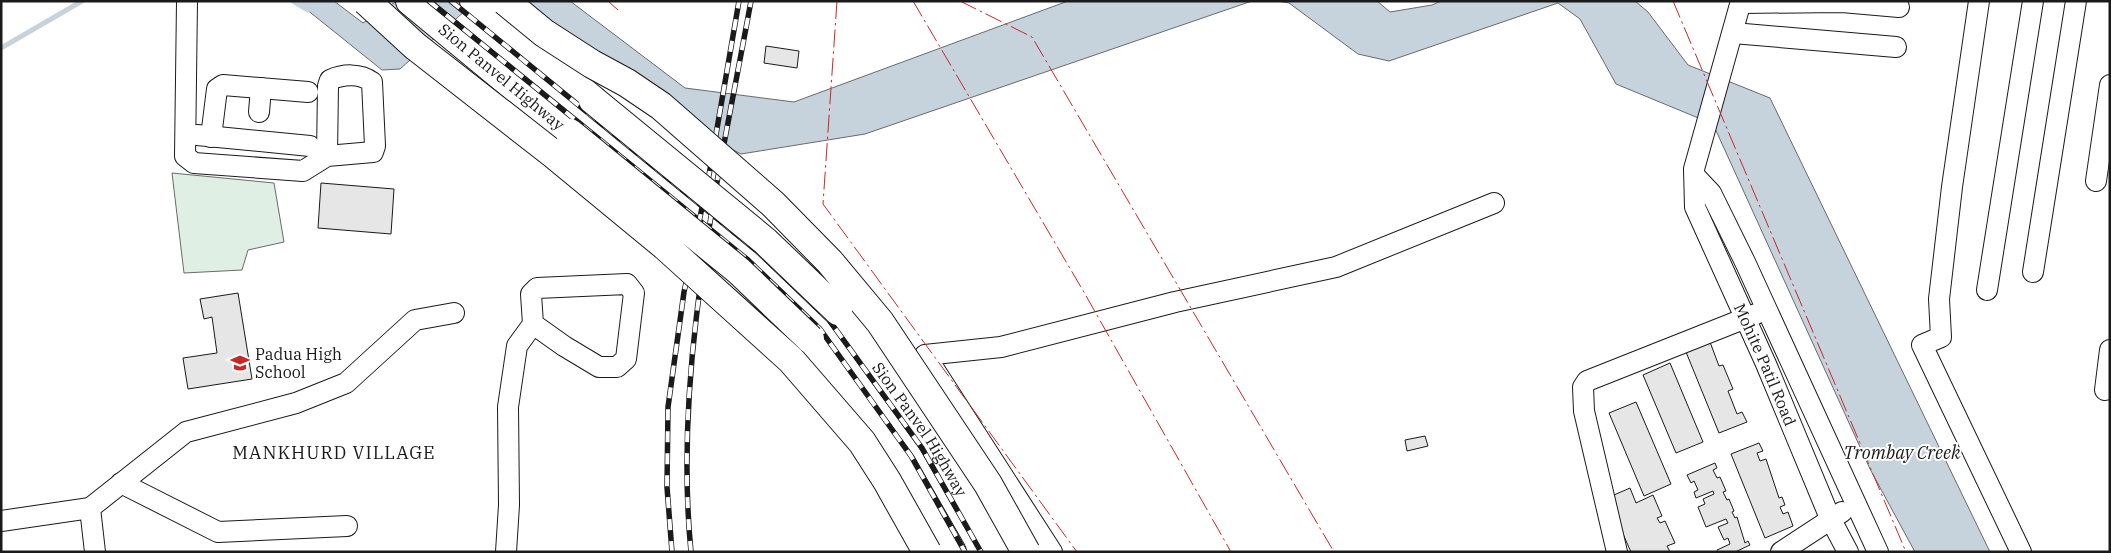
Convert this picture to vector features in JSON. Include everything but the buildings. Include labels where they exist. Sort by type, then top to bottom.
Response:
[{"type":"highway","points":[[366,1],[415,46],[552,153],[665,246],[791,360],[862,442],[928,552]]},
{"type":"highway","name":"Sion Panvel Highway","points":[[410,1],[739,271],[810,339],[901,463],[952,552]]},
{"type":"highway","name":"Sion Panvel Highway","points":[[474,1],[765,241],[838,311],[932,441],[996,552]]},
{"type":"highway","points":[[505,1],[544,33],[592,64],[627,83],[661,106],[772,204],[830,262],[880,322],[988,484],[1026,552]]},
{"type":"street","points":[[186,134],[318,151],[303,171],[194,163],[185,156],[187,1]]},
{"type":"street","points":[[1979,1],[1952,186],[1939,300],[1940,337],[1922,345],[2021,552]]},
{"type":"street","points":[[1987,290],[2033,1]]},
{"type":"street","points":[[2033,272],[2076,1]]},
{"type":"street","points":[[1741,2],[1842,2],[1899,7]]},
{"type":"street","name":"Mohite Patil Road","points":[[1741,2],[1726,61],[1694,169],[1695,206],[1766,364],[1830,518],[1848,552]]},
{"type":"street","points":[[1733,33],[1896,47]]},
{"type":"street","points":[[211,137],[217,89],[223,85],[308,92]]},
{"type":"street","points":[[2096,181],[2110,85]]},
{"type":"street","points":[[259,112],[261,88]]},
{"type":"street","points":[[1694,176],[1711,193],[1746,264],[1878,552]]},
{"type":"street","points":[[1052,552],[925,355],[1001,347],[1175,302],[1336,267],[1494,203]]},
{"type":"street","points":[[1725,274],[1746,264]]},
{"type":"street","points":[[506,552],[509,505],[508,407],[517,346],[533,324],[531,294],[537,288],[627,284],[634,293],[626,359],[618,368],[599,367],[564,346],[533,324]]},
{"type":"street","points":[[1618,552],[1584,411],[1583,388],[1587,381],[1767,309]]},
{"type":"street","points":[[1,521],[90,508],[186,432],[296,403],[346,383],[414,320],[454,313]]},
{"type":"street","points":[[2105,390],[2110,350]]},
{"type":"street","points":[[1766,364],[1788,354]]},
{"type":"street","points":[[121,483],[218,532],[347,526]]},
{"type":"street","points":[[1781,552],[1830,518],[1856,504]]},
{"type":"street","points":[[90,508],[96,552]]},
{"type":"green space","points":[[172,173],[274,183],[284,242],[248,250],[242,270],[184,273]]},
{"type":"water","points":[[296,1],[334,1],[363,23],[397,1],[476,1],[400,69],[382,70]]},
{"type":"water","points":[[518,1],[570,1],[685,88],[794,102],[1068,1],[1252,1],[865,134],[741,154],[669,117]]},
{"type":"water","name":"Trombay Creek","points":[[1278,1],[1377,1],[1390,12],[1432,5],[1441,1],[1635,1],[1648,12],[1688,65],[1770,98],[1990,552],[1915,552],[1870,469],[1713,124],[1616,84],[1580,19],[1558,3],[1389,61],[1358,54],[1289,3]]},
{"type":"waterway","points":[[1,48],[82,1]]},
{"type":"waterway","points":[[293,1],[308,10]]},
{"type":"railway","points":[[429,1],[748,260],[820,329],[911,456],[965,552]]},
{"type":"railway","points":[[451,1],[757,251],[829,320],[922,448],[981,552]]},
{"type":"railway","points":[[672,552],[667,487],[668,407],[684,292],[709,175],[739,1]]},
{"type":"railway","points":[[691,552],[687,483],[688,413],[693,344],[713,206],[751,1]]},
{"type":"power","points":[[608,1],[618,10]]},
{"type":"power","points":[[837,1],[823,204],[1077,552]]},
{"type":"power","points":[[913,1],[1085,294],[1231,552]]},
{"type":"power","points":[[960,1],[1032,37],[1334,552]]},
{"type":"power","points":[[1673,1],[1906,552]]},
{"type":"place","name":"Padua High School","points":[[240,363]]},
{"type":"district","name":"MANKHURD VILLAGE","points":[[334,453]]}]
